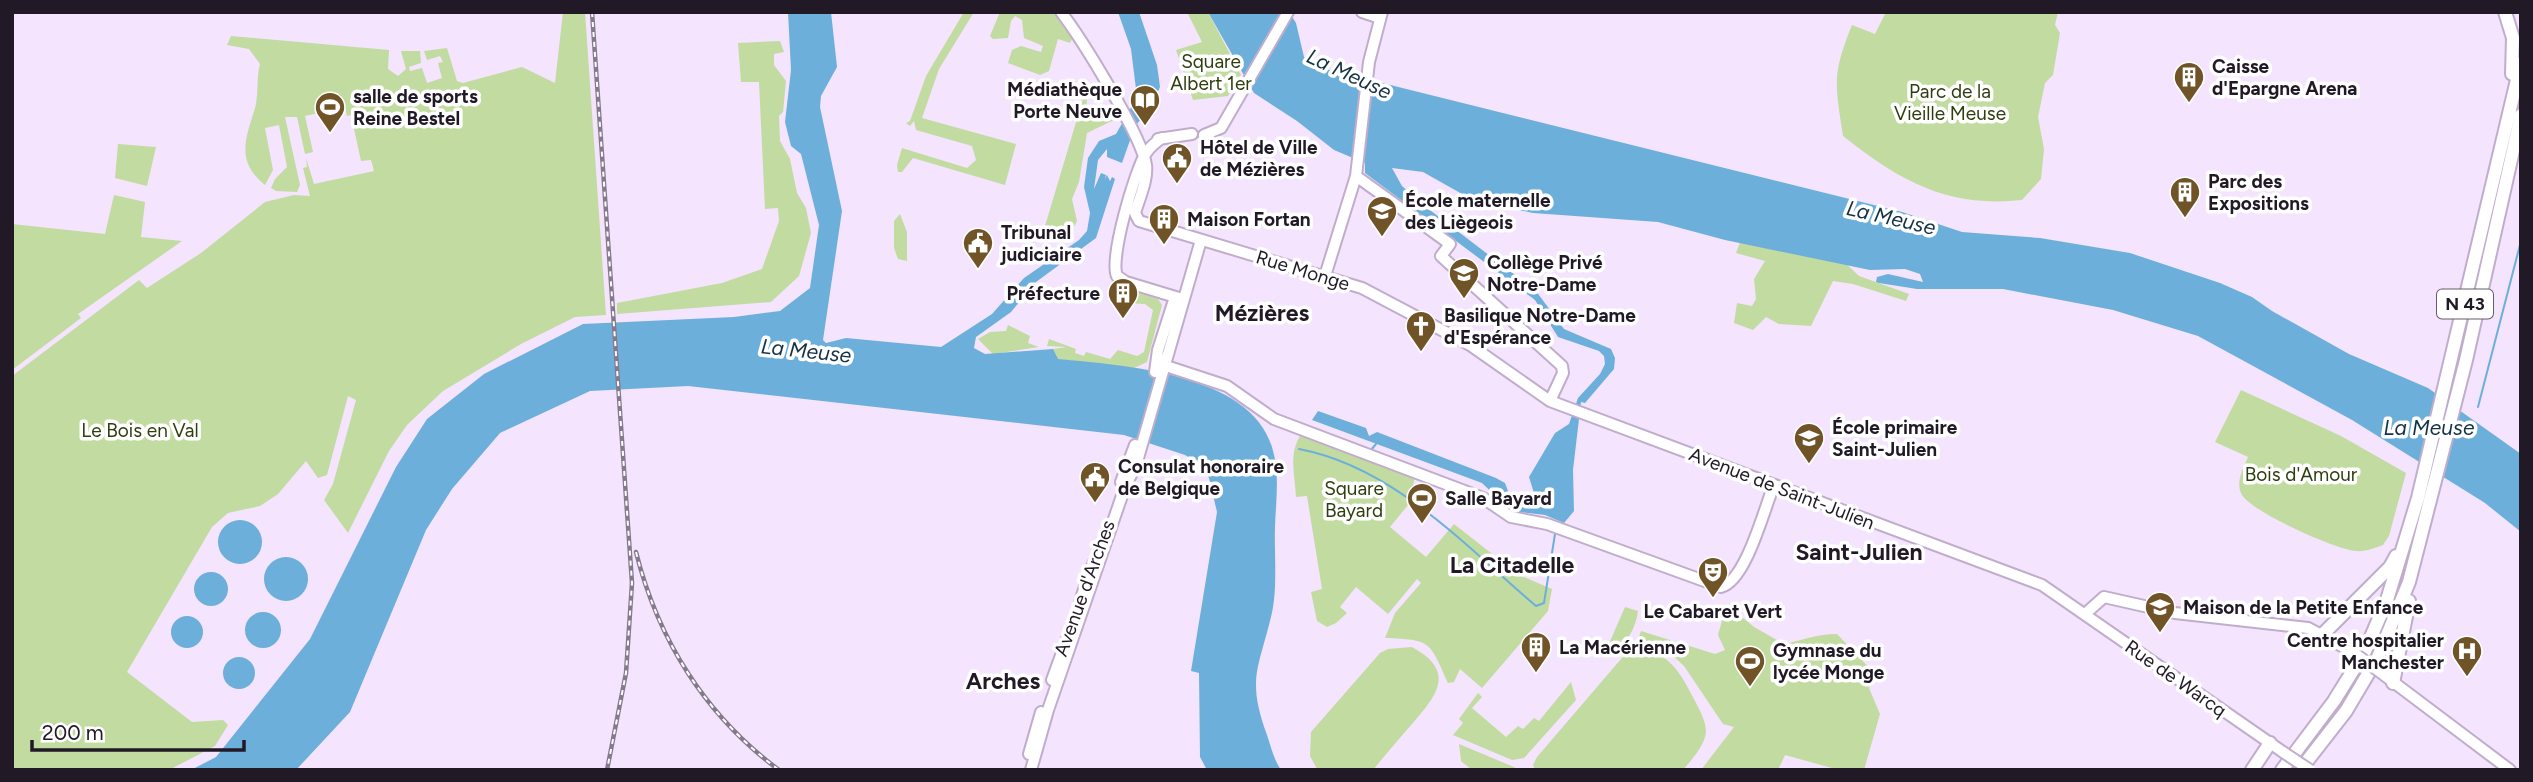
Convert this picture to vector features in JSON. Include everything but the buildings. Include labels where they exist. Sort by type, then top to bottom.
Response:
[{"type":"highway","points":[[2505,12],[2514,54],[2516,111]]},
{"type":"highway","name":"N 43","points":[[2282,770],[2334,701],[2365,651],[2387,600],[2411,524],[2425,499],[2466,360],[2516,111],[2521,63]]},
{"type":"highway","name":"N 43","points":[[2300,770],[2346,711],[2378,657],[2399,609],[2419,549],[2425,499],[2451,355],[2516,111]]},
{"type":"highway","points":[[2323,634],[2390,567],[2411,524]]},
{"type":"highway","points":[[2393,683],[2419,549]]},
{"type":"highway","points":[[2252,770],[2270,743]]},
{"type":"main road","points":[[1061,12],[1090,56],[1144,156]]},
{"type":"main road","points":[[1136,140],[1203,134],[1221,128],[1288,12]]},
{"type":"main road","points":[[1325,276],[1356,176],[1368,70],[1381,15],[1362,12]]},
{"type":"main road","points":[[1162,138],[1144,156],[1123,217],[1114,267],[1119,278],[1179,298]]},
{"type":"main road","name":"Rue Monge","points":[[1144,156],[1147,169],[1136,218],[1142,222],[1362,288],[1470,345],[1533,390]]},
{"type":"main road","points":[[1356,176],[1450,244],[1441,256],[1562,366],[1563,373],[1550,401]]},
{"type":"main road","points":[[1137,447],[1179,298],[1201,240]]},
{"type":"main road","points":[[1160,369],[1227,386],[1274,419],[1483,498],[1511,517],[1547,524],[1721,587],[1734,581],[1774,485]]},
{"type":"main road","name":"Avenue de Saint-Julien","points":[[1533,390],[1550,401],[2042,585]]},
{"type":"main road","name":"Avenue d'Arches","points":[[1025,770],[1036,726],[1137,447]]},
{"type":"main road","name":"Avenue d'Arches","points":[[1031,770],[1048,710],[1137,447]]},
{"type":"main road","name":"Rue de Warcq","points":[[2042,585],[2310,770]]},
{"type":"main road","points":[[2085,614],[2104,597],[2175,613],[2308,628],[2353,652],[2510,770]]},
{"type":"green space","name":"Le Bois en Val","points":[[563,12],[585,12],[606,315],[575,317],[521,344],[443,391],[407,425],[389,451],[348,533],[324,500],[333,484],[356,400],[348,396],[327,475],[318,478],[306,461],[278,494],[260,506],[228,513],[212,527],[127,672],[192,722],[223,720],[228,725],[215,746],[169,770],[12,770],[12,376],[139,280],[147,288],[201,253],[265,202],[294,195],[310,196],[303,168],[307,167],[306,158],[314,184],[374,171],[371,160],[361,161],[351,115],[347,116],[345,107],[305,116],[313,152],[305,154],[297,117],[285,117],[300,185],[297,192],[276,191],[271,188],[275,179],[287,167],[279,125],[265,128],[273,170],[265,185],[250,167],[245,149],[256,103],[260,64],[249,49],[227,45],[231,36],[389,50],[388,69],[398,76],[406,69],[401,51],[420,51],[421,63],[409,67],[410,71],[422,68],[427,83],[442,78],[438,63],[443,62],[440,56],[427,60],[424,51],[447,48],[457,81],[463,83],[522,67],[555,83]]},
{"type":"green space","points":[[964,12],[974,12],[939,69],[922,118],[1016,144],[1005,185],[913,158],[902,172],[898,172],[897,165],[902,148],[967,168],[976,160],[972,146],[916,130],[914,121],[910,126],[906,123],[910,121],[926,76]]},
{"type":"green space","points":[[1000,12],[1053,12],[1072,39],[1070,43],[1058,39],[1049,71],[1040,75],[1008,63],[1012,50],[1021,46],[1041,52],[1043,46],[1024,38],[1022,20],[1015,16],[1011,21],[1008,38],[993,39],[990,36]]},
{"type":"green space","name":"Square Albert 1er","points":[[1187,12],[1208,12],[1241,75],[1228,96],[1193,100],[1176,50],[1202,42]]},
{"type":"green space","name":"Parc de la Vieille Meuse","points":[[1886,12],[2058,12],[2055,25],[2060,33],[2053,75],[2045,83],[2038,117],[2044,149],[2041,179],[2022,200],[1970,200],[1926,188],[1884,166],[1843,136],[1837,79],[1841,56],[1852,25],[1875,34]]},
{"type":"green space","points":[[780,41],[784,52],[774,54],[774,65],[786,81],[783,112],[779,116],[780,141],[790,159],[797,193],[806,208],[811,233],[799,276],[771,302],[617,314],[617,303],[722,283],[762,269],[779,221],[778,208],[765,209],[759,82],[741,82],[738,43]]},
{"type":"green space","points":[[1083,99],[1087,99],[1086,112],[1102,117],[1110,105],[1118,118],[1087,133],[1079,182],[1072,199],[1077,221],[1070,234],[1056,242],[1048,236],[1045,226]]},
{"type":"green space","points":[[118,144],[156,147],[147,186],[115,178]]},
{"type":"green space","points":[[114,195],[145,202],[141,237],[182,241],[78,314],[81,318],[12,370],[12,224],[105,234]]},
{"type":"green space","points":[[900,214],[907,232],[907,261],[898,259],[894,248],[894,221]]},
{"type":"green space","points":[[1742,237],[1836,254],[1859,276],[1909,294],[1906,301],[1853,284],[1833,281],[1811,326],[1779,324],[1766,317],[1753,330],[1734,323],[1737,303],[1752,306],[1756,299],[1754,279],[1765,261],[1736,253]]},
{"type":"green space","points":[[1129,290],[1158,299],[1162,305],[1147,362],[1134,368],[1057,359],[1053,355],[1053,349],[1067,347],[1047,346],[1049,339],[1076,349],[1075,353],[1084,356],[1086,352],[1110,359],[1118,350],[1137,356],[1144,352],[1153,310],[1145,304],[1125,303]]},
{"type":"green space","points":[[1008,325],[1030,336],[1028,343],[1039,347],[993,354],[978,339],[990,332],[1006,331]]},
{"type":"green space","name":"Bois d'Amour","points":[[2241,390],[2341,436],[2406,473],[2389,536],[2383,545],[2363,551],[2346,549],[2275,519],[2247,501],[2239,484],[2248,457],[2215,442]]},
{"type":"green space","name":"Square Bayard","points":[[1301,434],[1415,476],[1413,486],[1417,494],[1390,527],[1426,557],[1454,524],[1519,575],[1552,589],[1548,611],[1482,688],[1460,669],[1454,682],[1448,683],[1437,658],[1427,645],[1412,640],[1385,638],[1395,613],[1421,583],[1417,579],[1388,614],[1356,587],[1340,607],[1347,613],[1336,623],[1327,627],[1317,621],[1311,592],[1322,589],[1307,496],[1296,497],[1293,457]]},
{"type":"green space","points":[[1625,607],[1638,611],[1635,624],[1621,646],[1610,652],[1608,646]]},
{"type":"green space","points":[[1735,611],[1754,627],[1784,644],[1837,634],[1876,675],[1869,688],[1880,714],[1864,770],[1839,770],[1785,755],[1778,770],[1701,770],[1734,727],[1723,724],[1684,666],[1671,654],[1638,639],[1641,631],[1715,654],[1725,650],[1718,635],[1724,614]]},
{"type":"green space","points":[[1633,645],[1665,658],[1678,671],[1689,690],[1706,728],[1703,743],[1694,757],[1683,770],[1535,770],[1533,765],[1537,757]]},
{"type":"green space","points":[[1412,647],[1426,656],[1438,674],[1435,693],[1429,703],[1373,770],[1317,769],[1310,756],[1311,732],[1380,653],[1388,649]]},
{"type":"green space","points":[[1571,682],[1576,700],[1524,758],[1512,760],[1453,735],[1463,723],[1459,719],[1478,693],[1482,697],[1472,708],[1506,737],[1518,726],[1523,729],[1534,718],[1539,721]]},
{"type":"green space","points":[[1459,744],[1518,770],[1472,770],[1461,761]]},
{"type":"water","name":"La Meuse","points":[[788,12],[831,12],[837,67],[821,96],[820,107],[842,211],[823,340],[826,343],[846,338],[941,347],[992,314],[1024,278],[1079,240],[1087,231],[1090,213],[1084,187],[1088,158],[1099,141],[1116,134],[1137,97],[1131,49],[1118,12],[1139,12],[1157,65],[1160,87],[1150,109],[1135,126],[1122,163],[1107,157],[1107,149],[1098,160],[1094,189],[1101,173],[1106,175],[1105,179],[1107,175],[1110,181],[1112,177],[1115,179],[1096,238],[1036,282],[1011,312],[976,337],[974,348],[985,354],[1053,349],[1058,359],[1115,365],[1181,377],[1211,388],[1238,403],[1259,422],[1272,447],[1277,486],[1274,595],[1256,687],[1261,716],[1281,770],[1207,770],[1200,757],[1199,673],[1191,671],[1217,512],[1209,478],[1200,464],[1185,455],[1124,435],[688,386],[590,391],[500,433],[452,489],[426,530],[350,712],[296,770],[191,770],[216,757],[310,639],[396,467],[427,419],[484,374],[583,324],[734,317],[780,311],[810,288],[819,225],[801,154],[791,146],[785,122],[791,70]]},
{"type":"water","name":"La Meuse","points":[[1208,12],[1289,12],[1296,23],[1304,57],[1326,69],[1902,212],[1962,232],[2040,238],[2130,253],[2220,283],[2252,297],[2349,354],[2428,388],[2521,454],[2521,532],[2485,503],[2352,420],[2198,336],[2113,310],[2003,289],[1917,289],[1879,283],[1876,282],[1877,277],[1888,274],[1923,282],[1920,274],[1905,269],[1870,270],[1725,240],[1658,222],[1533,213],[1471,199],[1423,172],[1392,168],[1402,186],[1426,207],[1536,291],[1564,329],[1611,349],[1615,358],[1614,369],[1585,403],[1581,402],[1573,470],[1574,511],[1564,523],[1545,515],[1511,511],[1482,483],[1312,420],[1318,411],[1366,428],[1369,436],[1377,432],[1496,478],[1505,483],[1511,499],[1522,502],[1534,493],[1529,477],[1555,433],[1569,424],[1578,398],[1600,374],[1605,364],[1604,356],[1599,351],[1558,337],[1535,300],[1365,173],[1365,163],[1334,150],[1297,121],[1254,93]]},
{"type":"water","points":[[240,520],[255,527],[262,542],[255,557],[240,564],[225,557],[218,542],[225,527]]},
{"type":"water","points":[[286,557],[301,564],[308,579],[301,594],[286,601],[271,594],[264,579],[271,564]]},
{"type":"water","points":[[211,572],[223,577],[228,589],[223,601],[211,606],[199,601],[194,589],[199,577]]},
{"type":"water","points":[[263,612],[276,617],[281,630],[276,643],[263,648],[250,643],[245,630],[250,617]]},
{"type":"water","points":[[187,616],[198,621],[203,632],[198,643],[187,648],[176,643],[171,632],[176,621]]},
{"type":"water","points":[[239,657],[250,662],[255,673],[250,684],[239,689],[228,684],[223,673],[228,662]]},
{"type":"waterway","name":"La Meuse","points":[[2478,407],[2521,241]]},
{"type":"waterway","points":[[1371,450],[1376,444]]},
{"type":"waterway","points":[[1299,449],[1334,458],[1397,491],[1454,534],[1536,606],[1544,603],[1555,534]]},
{"type":"railway","points":[[592,12],[632,583],[626,673],[607,770]]},
{"type":"railway","points":[[636,552],[657,616],[688,674],[729,726],[779,770]]},
{"type":"place","name":"Caisse d'Epargne Arena","points":[[2189,104]]},
{"type":"place","name":"Médiathèque Porte Neuve","points":[[1145,127]]},
{"type":"place","name":"salle de sports Reine Bestel","points":[[330,134]]},
{"type":"place","name":"Hôtel de Ville de Mézières","points":[[1177,185]]},
{"type":"place","name":"Parc des Expositions","points":[[2185,219]]},
{"type":"place","name":"École maternelle des Liègeois","points":[[1382,238]]},
{"type":"place","name":"Maison Fortan","points":[[1164,246]]},
{"type":"place","name":"Tribunal judiciaire","points":[[978,270]]},
{"type":"place","name":"Collège Privé Notre-Dame","points":[[1464,300]]},
{"type":"place","name":"Préfecture","points":[[1123,320]]},
{"type":"place","name":"Basilique Notre-Dame d'Espérance","points":[[1421,353]]},
{"type":"place","name":"École primaire Saint-Julien","points":[[1809,465]]},
{"type":"place","name":"Consulat honoraire de Belgique","points":[[1095,504]]},
{"type":"place","name":"Salle Bayard","points":[[1422,525]]},
{"type":"place","name":"Le Cabaret Vert","points":[[1713,599]]},
{"type":"place","name":"Maison de la Petite Enfance","points":[[2160,634]]},
{"type":"place","name":"La Macérienne","points":[[1536,674]]},
{"type":"place","name":"Centre hospitalier Manchester","points":[[2467,678]]},
{"type":"place","name":"Gymnase du lycée Monge","points":[[1750,688]]},
{"type":"district","name":"Mézières","points":[[1262,313]]},
{"type":"district","name":"Saint-Julien","points":[[1859,552]]},
{"type":"district","name":"La Citadelle","points":[[1512,565]]},
{"type":"district","name":"Arches","points":[[1003,681]]}]
